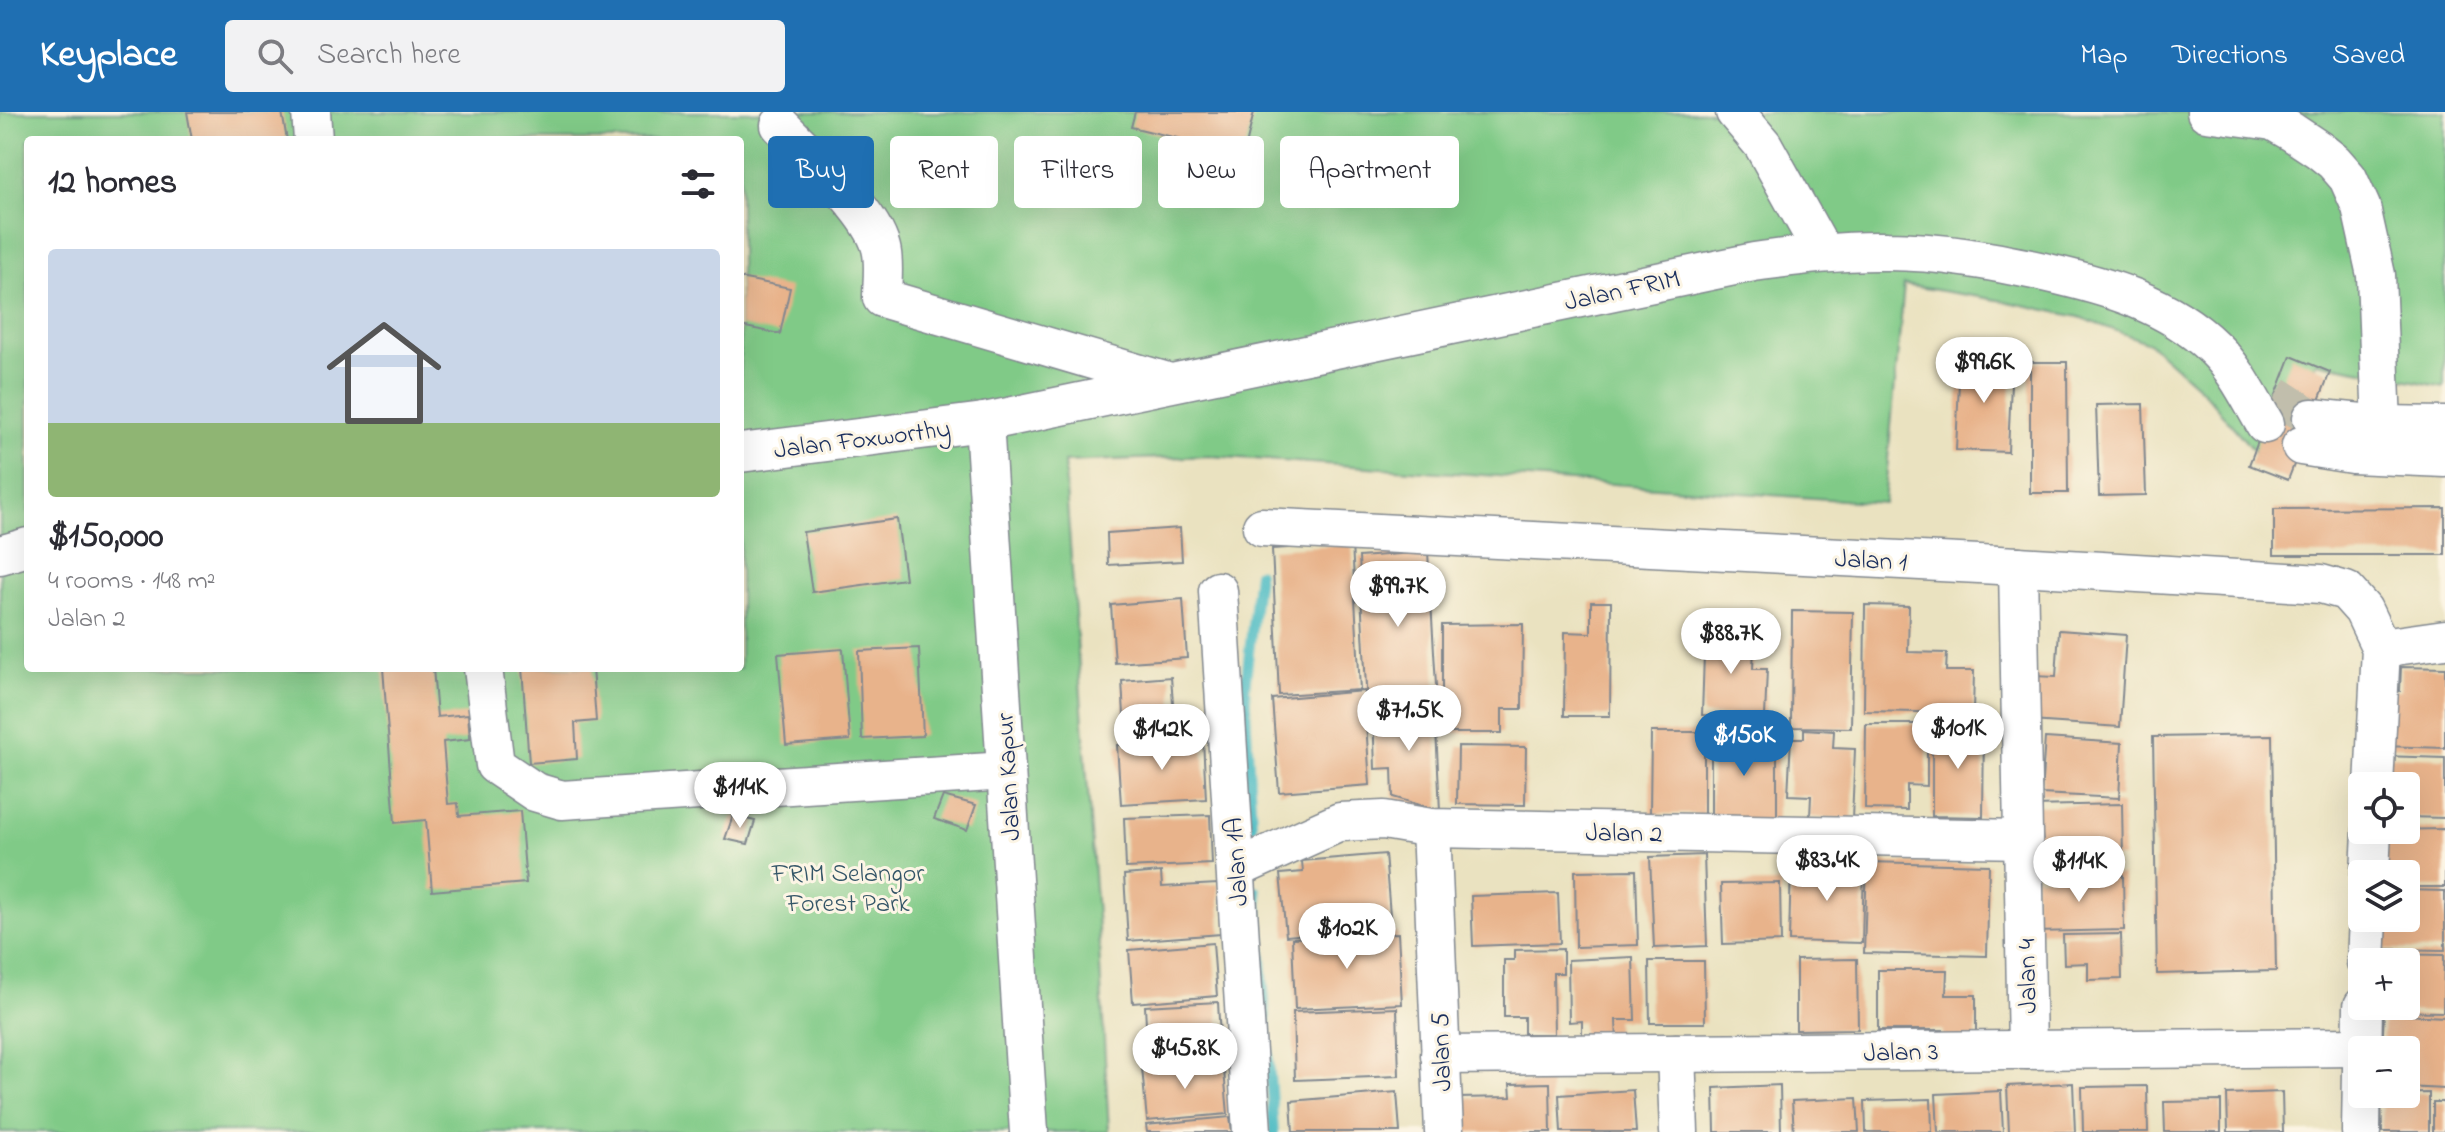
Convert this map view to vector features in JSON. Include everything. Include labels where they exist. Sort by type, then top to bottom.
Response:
[{"type":"street","points":[[311,112],[313,136]]},
{"type":"street","points":[[1735,112],[1763,145],[1823,253]]},
{"type":"street","points":[[2206,112],[2273,121],[2319,150],[2348,178],[2361,207],[2376,275],[2382,425]]},
{"type":"street","points":[[780,125],[859,207],[873,229],[882,250],[882,298],[1170,383]]},
{"type":"street","name":"Jalan FRIM","points":[[984,422],[1754,262],[1823,253],[1884,250],[1930,252],[2018,266],[2127,294],[2165,312],[2200,336],[2270,410]]},
{"type":"street","name":"Jalan Foxworthy","points":[[744,452],[984,422]]},
{"type":"street","name":"Jalan Kapur","points":[[984,422],[1029,1132]]},
{"type":"street","points":[[2445,426],[2382,425],[2307,432],[2352,454],[2445,458]]},
{"type":"street","name":"Jalan 1","points":[[1262,527],[2321,584],[2346,591],[2363,610],[2381,648]]},
{"type":"street","points":[[0,555],[24,548]]},
{"type":"street","name":"Jalan 4","points":[[2018,566],[2027,1050]]},
{"type":"street","name":"Jalan 1A","points":[[1218,591],[1252,1132]]},
{"type":"street","points":[[2375,772],[2381,648],[2445,639]]},
{"type":"street","points":[[483,672],[495,765],[535,792],[562,800],[1006,771]]},
{"type":"street","name":"Jalan 2","points":[[1236,869],[1340,822],[1384,820],[1431,828],[2023,839]]},
{"type":"street","name":"Jalan 5","points":[[1431,828],[1444,1132]]},
{"type":"street","name":"Jalan 3","points":[[1440,1055],[2348,1047]]},
{"type":"street","points":[[1676,1053],[1679,1132]]},
{"type":"street","points":[[2361,1108],[2361,1132]]},
{"type":"green space","name":"FRIM Selangor Forest Park","points":[[0,112],[2445,112],[2444,387],[2316,362],[2271,471],[2201,389],[2149,343],[2079,317],[1904,285],[1884,503],[1210,456],[1064,462],[1098,928],[1109,1132],[0,1132]]},
{"type":"building","points":[[187,112],[282,112],[286,136],[191,136]]},
{"type":"building","points":[[1135,112],[1254,112],[1248,136],[1169,136],[1131,127]]},
{"type":"building","points":[[744,279],[790,288],[780,334],[744,327]]},
{"type":"building","points":[[2291,356],[2330,372],[2288,480],[2249,465]]},
{"type":"building","points":[[1960,359],[2012,360],[2008,452],[1956,450]]},
{"type":"building","points":[[2030,362],[2067,362],[2068,493],[2030,493]]},
{"type":"building","points":[[2143,404],[2146,495],[2099,496],[2096,405]]},
{"type":"building","points":[[2445,508],[2445,555],[2274,555],[2274,509]]},
{"type":"building","points":[[897,519],[905,579],[812,592],[803,532]]},
{"type":"building","points":[[1180,528],[1182,561],[1108,565],[1107,533]]},
{"type":"building","points":[[1352,544],[1360,690],[1279,695],[1272,549]]},
{"type":"building","points":[[1428,552],[1437,702],[1367,706],[1359,557]]},
{"type":"building","points":[[1183,599],[1187,658],[1115,663],[1111,605]]},
{"type":"building","points":[[1591,602],[1611,602],[1610,716],[1564,716],[1565,632],[1591,633]]},
{"type":"building","points":[[1865,605],[1909,606],[1908,652],[1947,653],[1946,671],[1974,671],[1973,713],[1864,711]]},
{"type":"building","points":[[1792,611],[1853,612],[1851,728],[1791,727]]},
{"type":"building","points":[[1523,624],[1522,709],[1502,709],[1502,733],[1442,733],[1442,625]]},
{"type":"building","points":[[1705,624],[1737,625],[1736,647],[1754,647],[1753,669],[1767,669],[1765,717],[1702,715]]},
{"type":"building","points":[[2059,630],[2126,635],[2120,727],[2031,721],[2034,676],[2056,677]]},
{"type":"building","points":[[919,648],[923,736],[862,739],[859,651]]},
{"type":"building","points":[[843,649],[850,740],[786,745],[778,654]]},
{"type":"building","points":[[2401,667],[2445,668],[2445,748],[2382,746],[2384,691],[2400,691]]},
{"type":"building","points":[[383,672],[433,672],[437,717],[468,714],[470,739],[443,742],[448,804],[458,803],[459,816],[520,811],[526,883],[432,891],[426,820],[395,823]]},
{"type":"building","points":[[522,672],[592,672],[596,721],[575,723],[577,759],[529,763]]},
{"type":"building","points":[[1171,677],[1175,728],[1125,732],[1122,681]]},
{"type":"building","points":[[1364,691],[1370,785],[1279,792],[1272,699]]},
{"type":"building","points":[[1435,708],[1440,811],[1393,797],[1392,768],[1375,769],[1373,710]]},
{"type":"building","points":[[1866,724],[1927,724],[1927,786],[1907,785],[1907,810],[1865,809]]},
{"type":"building","points":[[1932,725],[1984,726],[1983,817],[1932,816]]},
{"type":"building","points":[[1711,729],[1777,729],[1777,827],[1711,827]]},
{"type":"building","points":[[1804,729],[1834,731],[1833,748],[1855,749],[1852,819],[1810,817],[1811,796],[1788,795],[1791,738],[1804,738]]},
{"type":"building","points":[[1651,732],[1704,732],[1704,814],[1650,814]]},
{"type":"building","points":[[2272,735],[2276,971],[2157,974],[2153,737]]},
{"type":"building","points":[[2045,738],[2122,743],[2119,798],[2041,794]]},
{"type":"building","points":[[1203,739],[1206,799],[1121,804],[1117,745]]},
{"type":"building","points":[[1458,746],[1526,747],[1525,805],[1457,804]]},
{"type":"building","points":[[2383,756],[2445,758],[2445,818],[2420,817],[2420,772],[2382,772]]},
{"type":"building","points":[[943,796],[976,805],[967,830],[934,819]]},
{"type":"building","points":[[2122,804],[2123,858],[2031,859],[2031,806]]},
{"type":"building","points":[[1210,815],[1212,864],[1126,868],[1124,818]]},
{"type":"building","points":[[733,816],[755,821],[748,844],[725,839]]},
{"type":"building","points":[[2420,829],[2445,829],[2445,887],[2420,887],[2420,860],[2386,860],[2386,844],[2420,844]]},
{"type":"building","points":[[1385,854],[1391,927],[1286,936],[1280,874],[1303,872],[1302,861]]},
{"type":"building","points":[[1704,855],[1707,946],[1654,948],[1650,857]]},
{"type":"building","points":[[1867,862],[1989,865],[1987,956],[1864,953]]},
{"type":"building","points":[[1791,864],[1864,865],[1862,943],[1789,941]]},
{"type":"building","points":[[1636,870],[1638,945],[1576,947],[1575,871]]},
{"type":"building","points":[[1161,872],[1162,887],[1218,884],[1221,934],[1128,941],[1124,875]]},
{"type":"building","points":[[2123,875],[2124,930],[2035,932],[2035,877]]},
{"type":"building","points":[[1780,883],[1781,942],[1723,944],[1721,884]]},
{"type":"building","points":[[2420,890],[2445,891],[2445,950],[2382,948],[2383,932],[2420,932]]},
{"type":"building","points":[[1558,893],[1560,943],[1473,946],[1471,896]]},
{"type":"building","points":[[1398,933],[1402,1004],[1295,1009],[1292,938]]},
{"type":"building","points":[[2121,934],[2122,979],[2088,980],[2088,963],[2064,964],[2063,935]]},
{"type":"building","points":[[1213,943],[1217,996],[1133,1003],[1129,950]]},
{"type":"building","points":[[1563,949],[1563,973],[1553,973],[1554,1034],[1524,1034],[1524,1017],[1504,1017],[1504,960],[1514,960],[1514,950]]},
{"type":"building","points":[[2420,955],[2444,955],[2443,1012],[2420,1012]]},
{"type":"building","points":[[1633,957],[1635,1020],[1616,1020],[1617,1042],[1582,1043],[1582,1021],[1569,1022],[1568,960]]},
{"type":"building","points":[[1857,959],[1858,1029],[1796,1030],[1796,960]]},
{"type":"building","points":[[1649,961],[1704,961],[1705,1023],[1650,1023]]},
{"type":"building","points":[[1878,970],[1947,970],[1946,995],[1976,995],[1976,1038],[1943,1037],[1943,1030],[1878,1030]]},
{"type":"building","points":[[1218,1002],[1221,1056],[1148,1061],[1145,1006]]},
{"type":"building","points":[[1397,1008],[1399,1076],[1295,1080],[1293,1012]]},
{"type":"building","points":[[2420,1016],[2445,1017],[2445,1089],[2420,1088],[2420,1036],[2383,1036],[2384,1020],[2420,1020]]},
{"type":"building","points":[[1223,1060],[1228,1114],[1147,1121],[1142,1068]]},
{"type":"building","points":[[1550,1083],[1551,1132],[1458,1132],[1457,1098],[1511,1097],[1510,1084]]},
{"type":"building","points":[[2073,1083],[2075,1132],[2009,1132],[2007,1086]]},
{"type":"building","points":[[1780,1085],[1781,1132],[1715,1132],[1714,1088]]},
{"type":"building","points":[[2147,1086],[2148,1132],[2083,1132],[2082,1087]]},
{"type":"building","points":[[1633,1090],[1636,1132],[1561,1132],[1559,1095]]},
{"type":"building","points":[[2001,1091],[2003,1132],[1938,1132],[1936,1094]]},
{"type":"building","points":[[1397,1092],[1400,1132],[1293,1132],[1291,1101]]},
{"type":"building","points":[[2282,1092],[2283,1132],[2228,1132],[2227,1094]]},
{"type":"building","points":[[2420,1093],[2429,1093],[2429,1132],[2382,1132],[2381,1108],[2420,1108]]},
{"type":"building","points":[[1857,1098],[1859,1132],[1794,1132],[1792,1101]]},
{"type":"building","points":[[1931,1099],[1932,1132],[1866,1132],[1865,1101]]},
{"type":"building","points":[[2221,1101],[2221,1132],[2165,1132],[2164,1102]]},
{"type":"building","points":[[2433,1102],[2445,1102],[2445,1132],[2433,1132]]},
{"type":"building","points":[[1230,1117],[1232,1132],[1147,1132],[1146,1125]]},
{"type":"waterway","points":[[1252,826],[1245,688],[1258,573]]},
{"type":"waterway","points":[[1257,891],[1274,1132]]},
{"type":"tunnel","points":[[2276,395],[2312,418]]}]
